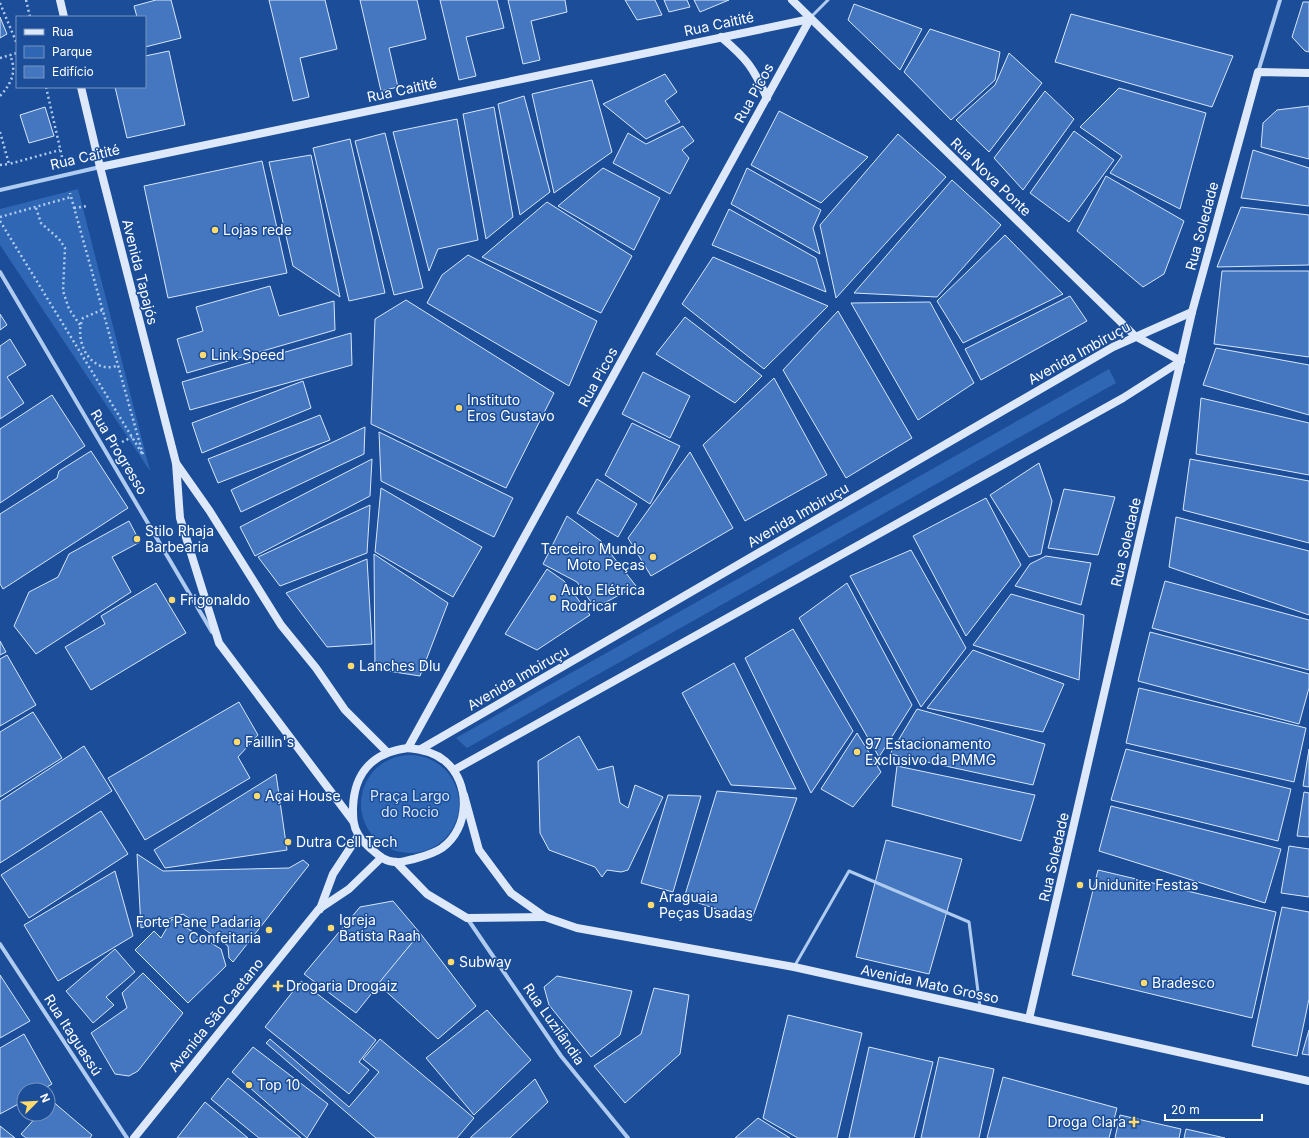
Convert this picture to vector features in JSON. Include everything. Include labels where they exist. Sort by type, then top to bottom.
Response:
[{"type":"street","points":[[60,0],[64,16]]},
{"type":"street","name":"Rua Nova Ponte","points":[[792,0],[1135,336],[1182,361]]},
{"type":"street","points":[[1280,0],[1258,72],[1309,73]]},
{"type":"street","name":"Rua Caitité","points":[[0,190],[66,174],[810,19]]},
{"type":"street","name":"Rua Picos","points":[[408,748],[810,19]]},
{"type":"street","points":[[721,37],[741,54],[754,70],[767,98]]},
{"type":"street","name":"Rua Soledade","points":[[1029,1019],[1182,361],[1192,312],[1258,72]]},
{"type":"street","name":"Avenida Tapajós","points":[[81,88],[176,463]]},
{"type":"street","name":"Rua Progresso","points":[[0,272],[219,643]]},
{"type":"street","name":"Avenida Imbiruçu","points":[[421,749],[1135,336],[1192,312]]},
{"type":"street","points":[[454,770],[1123,398],[1182,361]]},
{"type":"street","points":[[176,463],[209,510],[281,625],[316,668],[345,710],[387,752]]},
{"type":"street","points":[[176,463],[180,518],[219,643],[353,821],[358,836],[381,858],[396,862],[428,856],[442,848],[453,838],[460,825],[464,810],[464,796]]},
{"type":"street","points":[[353,821],[354,798],[358,781],[367,766],[387,752],[408,748],[421,749],[433,753],[445,760],[454,770],[460,782],[479,850],[511,893],[545,918]]},
{"type":"street","points":[[320,909],[333,874],[358,836]]},
{"type":"street","points":[[320,909],[349,889],[381,858]]},
{"type":"street","points":[[396,862],[427,894],[467,918],[545,918]]},
{"type":"street","name":"Avenida São Caetano","points":[[134,1138],[320,909]]},
{"type":"street","name":"Rua Luzilândia","points":[[467,918],[561,1056],[628,1138]]},
{"type":"street","name":"Avenida Mato Grosso","points":[[545,918],[577,928],[794,968],[1309,1081]]},
{"type":"street","name":"Rua Itaguassú","points":[[0,944],[127,1138]]},
{"type":"lane","points":[[810,19],[828,0]]},
{"type":"lane","points":[[794,968],[849,871],[969,922],[980,1008]]},
{"type":"path","points":[[26,0],[30,16]]},
{"type":"path","points":[[0,3],[16,42]]},
{"type":"path","points":[[0,58],[16,53]]},
{"type":"path","points":[[0,96],[9,86],[14,71],[14,64],[10,55]]},
{"type":"path","points":[[0,221],[143,455],[71,198],[46,88]]},
{"type":"path","points":[[0,132],[8,164]]},
{"type":"path","points":[[0,165],[60,150]]},
{"type":"path","points":[[0,217],[71,198]]},
{"type":"path","points":[[36,208],[41,223],[59,239],[65,248],[63,291],[69,309],[80,325]]},
{"type":"path","points":[[102,310],[83,318],[80,325],[80,340],[91,359],[105,367],[118,366]]},
{"type":"green space","points":[[78,189],[150,471],[0,245],[0,209]]},
{"type":"green space","points":[[1109,369],[1116,383],[467,748],[456,738]]},
{"type":"green space","name":"Praça Largo do Rocio","points":[[410,755],[429,758],[445,769],[456,785],[459,804],[456,823],[445,839],[429,850],[410,853],[391,850],[375,839],[364,823],[361,804],[364,785],[375,769],[391,758]]},
{"type":"building","points":[[156,0],[171,0],[181,38],[146,47],[146,16],[137,16],[134,6]]},
{"type":"building","points":[[269,0],[325,0],[337,49],[300,58],[309,97],[293,101]]},
{"type":"building","points":[[360,0],[417,0],[426,39],[389,48],[398,87],[381,91]]},
{"type":"building","points":[[440,0],[497,0],[504,28],[466,37],[476,76],[459,80]]},
{"type":"building","points":[[508,0],[565,0],[567,12],[531,21],[540,60],[523,64]]},
{"type":"building","points":[[625,0],[655,0],[662,15],[637,20]]},
{"type":"building","points":[[664,0],[687,0],[690,7],[669,12]]},
{"type":"building","points":[[694,0],[729,0],[700,12]]},
{"type":"building","points":[[1303,2],[1309,2],[1309,52],[1305,51],[1292,37]]},
{"type":"building","points":[[854,4],[922,29],[900,70],[848,20]]},
{"type":"building","points":[[1071,14],[1233,56],[1212,107],[1055,62]]},
{"type":"building","points":[[0,17],[7,34],[0,38]]},
{"type":"building","points":[[930,29],[1000,52],[995,80],[951,120],[904,72]]},
{"type":"building","points":[[169,51],[185,125],[127,138],[115,88],[146,88],[146,56]]},
{"type":"building","points":[[1009,53],[1042,83],[989,152],[956,120],[995,85]]},
{"type":"building","points":[[665,74],[677,92],[665,101],[680,122],[646,139],[603,104]]},
{"type":"building","points":[[592,80],[612,152],[554,193],[532,94]]},
{"type":"building","points":[[1119,88],[1206,113],[1180,209],[1110,173],[1122,156],[1080,127]]},
{"type":"building","points":[[1045,91],[1074,119],[1023,190],[994,158]]},
{"type":"building","points":[[524,96],[550,192],[520,215],[498,104]]},
{"type":"building","points":[[1309,106],[1309,159],[1261,147],[1263,123],[1277,110]]},
{"type":"building","points":[[45,107],[54,136],[29,143],[20,115]]},
{"type":"building","points":[[494,107],[513,217],[486,239],[463,114]]},
{"type":"building","points":[[779,111],[868,157],[821,203],[751,165]]},
{"type":"building","points":[[457,119],[478,240],[438,249],[429,271],[393,132]]},
{"type":"building","points":[[683,126],[694,141],[682,150],[689,158],[670,194],[613,163],[628,133],[646,144]]},
{"type":"building","points":[[1074,131],[1114,160],[1069,222],[1030,193]]},
{"type":"building","points":[[385,133],[423,288],[394,295],[355,141]]},
{"type":"building","points":[[898,134],[946,177],[836,298],[820,225]]},
{"type":"building","points":[[350,139],[385,293],[349,301],[313,148]]},
{"type":"building","points":[[1253,150],[1309,168],[1309,206],[1241,198]]},
{"type":"building","points":[[311,155],[340,297],[293,266],[269,162]]},
{"type":"building","name":"Lojas rede","points":[[262,161],[287,273],[168,298],[144,186]]},
{"type":"building","points":[[603,168],[660,198],[634,250],[558,206]]},
{"type":"building","points":[[747,168],[821,210],[813,228],[820,254],[731,204]]},
{"type":"building","points":[[1106,176],[1184,221],[1164,274],[1143,287],[1077,231]]},
{"type":"building","points":[[952,180],[1001,225],[937,297],[854,293]]},
{"type":"building","points":[[547,202],[632,256],[601,313],[482,257]]},
{"type":"building","points":[[1241,207],[1309,215],[1309,265],[1217,267]]},
{"type":"building","points":[[729,209],[816,258],[826,292],[712,245]]},
{"type":"building","points":[[1005,235],[1063,294],[963,343],[937,301]]},
{"type":"building","points":[[468,255],[597,321],[569,386],[427,303],[442,275]]},
{"type":"building","points":[[713,257],[828,306],[764,369],[682,304]]},
{"type":"building","points":[[1222,271],[1309,271],[1309,357],[1214,344]]},
{"type":"building","points":[[270,286],[279,316],[334,301],[335,330],[187,373],[177,339],[203,331],[196,307]]},
{"type":"building","points":[[1070,296],[1087,321],[981,380],[965,349]]},
{"type":"building","name":"Instituto Eros Gustavo","points":[[406,300],[554,393],[506,488],[371,424],[375,319]]},
{"type":"building","points":[[930,302],[974,383],[918,420],[851,303]]},
{"type":"building","points":[[838,311],[912,438],[846,478],[783,370]]},
{"type":"building","points":[[0,314],[7,325],[0,330]]},
{"type":"building","points":[[685,317],[762,376],[735,403],[656,354]]},
{"type":"building","points":[[351,333],[352,365],[190,410],[182,382]]},
{"type":"building","points":[[10,339],[26,365],[7,377],[24,403],[0,419],[0,346]]},
{"type":"building","points":[[1216,348],[1309,365],[1309,415],[1203,385]]},
{"type":"building","points":[[643,372],[690,396],[670,438],[622,414]]},
{"type":"building","points":[[774,378],[827,475],[745,521],[703,445]]},
{"type":"building","points":[[303,381],[311,408],[202,453],[192,423]]},
{"type":"building","points":[[52,395],[85,446],[0,503],[0,429]]},
{"type":"building","points":[[1201,398],[1309,423],[1309,475],[1196,454]]},
{"type":"building","points":[[320,415],[330,440],[218,483],[208,459]]},
{"type":"building","points":[[632,423],[680,446],[650,504],[605,475]]},
{"type":"building","points":[[365,427],[364,454],[241,512],[231,490]]},
{"type":"building","points":[[379,432],[513,498],[494,537],[381,481]]},
{"type":"building","points":[[91,451],[128,508],[3,589],[0,584],[0,514],[57,478],[59,471]]},
{"type":"building","points":[[690,452],[733,528],[651,576],[628,538]]},
{"type":"building","points":[[372,459],[370,496],[255,556],[240,527]]},
{"type":"building","points":[[1190,459],[1309,481],[1309,543],[1183,510]]},
{"type":"building","points":[[1039,463],[1052,501],[1041,554],[1029,557],[990,495]]},
{"type":"building","points":[[597,479],[637,504],[618,537],[577,513]]},
{"type":"building","points":[[381,488],[482,547],[453,597],[375,552]]},
{"type":"building","points":[[1064,489],[1115,497],[1098,555],[1048,548]]},
{"type":"building","points":[[986,498],[1021,565],[966,636],[913,536]]},
{"type":"building","points":[[370,505],[367,553],[280,586],[258,557]]},
{"type":"building","points":[[567,516],[601,541],[636,586],[595,608],[577,582],[543,564]]},
{"type":"building","points":[[1176,517],[1309,551],[1309,615],[1169,567]]},
{"type":"building","points":[[129,521],[140,542],[112,557],[131,592],[36,654],[14,626],[29,592],[58,577],[69,554]]},
{"type":"building","points":[[911,550],[966,648],[921,707],[850,576]]},
{"type":"building","points":[[374,554],[448,603],[420,676],[375,669]]},
{"type":"building","points":[[1046,556],[1091,563],[1081,605],[1015,586],[1030,564]]},
{"type":"building","points":[[367,559],[372,644],[327,647],[286,593]]},
{"type":"building","name":"Auto Elétrica Rodricar","points":[[547,569],[564,581],[590,615],[537,650],[505,634]]},
{"type":"building","points":[[1165,581],[1309,620],[1309,670],[1152,628]]},
{"type":"building","points":[[156,583],[186,633],[91,690],[65,647],[105,624],[101,616]]},
{"type":"building","points":[[847,583],[912,705],[879,757],[799,618]]},
{"type":"building","points":[[1011,594],[1084,615],[1079,680],[973,645]]},
{"type":"building","points":[[793,629],[853,731],[811,793],[745,658]]},
{"type":"building","points":[[1150,632],[1309,674],[1309,688],[1299,724],[1138,681]]},
{"type":"building","points":[[0,641],[6,652],[0,655]]},
{"type":"building","points":[[973,650],[1064,684],[1043,732],[927,708]]},
{"type":"building","points":[[7,655],[36,705],[0,726],[0,659]]},
{"type":"building","points":[[734,663],[796,789],[731,785],[682,693]]},
{"type":"building","points":[[1139,688],[1306,728],[1294,782],[1126,743]]},
{"type":"building","points":[[239,702],[258,735],[238,757],[250,778],[145,840],[108,778]]},
{"type":"building","points":[[917,709],[1045,744],[1033,785],[890,754]]},
{"type":"building","points":[[33,712],[62,758],[0,797],[0,732]]},
{"type":"building","name":"97 Estacionamento Exclusivo da PMMG","points":[[857,733],[881,772],[853,807],[821,789]]},
{"type":"building","points":[[579,736],[598,770],[613,766],[620,803],[628,808],[635,785],[663,797],[628,870],[621,872],[607,870],[602,877],[595,867],[549,850],[540,833],[538,761]]},
{"type":"building","points":[[84,746],[112,791],[0,863],[0,801]]},
{"type":"building","points":[[1126,749],[1291,789],[1278,841],[1111,800]]},
{"type":"building","points":[[1309,749],[1309,787],[1303,786]]},
{"type":"building","points":[[897,766],[1035,795],[1021,841],[892,806]]},
{"type":"building","points":[[276,774],[287,850],[165,868],[154,850]]},
{"type":"building","points":[[717,791],[797,798],[751,921],[684,898]]},
{"type":"building","points":[[1304,792],[1309,793],[1309,837],[1297,836]]},
{"type":"building","points":[[668,795],[701,796],[673,892],[641,883]]},
{"type":"building","points":[[1111,806],[1281,849],[1265,903],[1099,851]]},
{"type":"building","points":[[101,811],[128,854],[29,918],[1,875]]},
{"type":"building","points":[[886,840],[962,859],[929,974],[856,957]]},
{"type":"building","points":[[1289,846],[1309,849],[1309,897],[1281,893]]},
{"type":"building","points":[[137,854],[163,871],[289,868],[303,860],[309,865],[233,962],[229,958],[228,946],[183,914],[141,928]]},
{"type":"building","points":[[1098,870],[1276,912],[1252,1018],[1072,975]]},
{"type":"building","points":[[115,871],[133,936],[58,981],[24,925]]},
{"type":"building","points":[[393,901],[420,933],[356,1013],[304,974],[360,907]]},
{"type":"building","points":[[1282,907],[1309,912],[1309,999],[1297,1056],[1252,1046]]},
{"type":"building","points":[[172,919],[221,949],[226,966],[188,1003],[135,950],[154,931],[161,938]]},
{"type":"building","points":[[420,933],[476,1006],[438,1039],[378,984]]},
{"type":"building","points":[[115,949],[135,972],[106,997],[114,1005],[93,1023],[66,991]]},
{"type":"building","points":[[143,973],[183,1013],[138,1071],[129,1076],[115,1074],[91,1033],[127,1008],[122,993]]},
{"type":"building","points":[[0,975],[30,1021],[0,1038]]},
{"type":"building","points":[[557,976],[632,991],[620,1035],[591,1057],[549,1005],[544,987]]},
{"type":"building","points":[[301,981],[376,1040],[359,1062],[369,1070],[349,1094],[265,1027]]},
{"type":"building","points":[[654,988],[689,995],[680,1054],[625,1103],[594,1066],[641,1034]]},
{"type":"building","points":[[487,1010],[531,1060],[474,1115],[426,1058]]},
{"type":"building","points":[[788,1015],[862,1033],[837,1138],[798,1138],[763,1118]]},
{"type":"building","points":[[1309,1030],[1309,1055],[1302,1054]]},
{"type":"building","points":[[24,1034],[51,1082],[16,1082],[16,1105],[0,1114],[0,1048]]},
{"type":"building","points":[[270,1039],[349,1107],[379,1072],[363,1059],[380,1039],[474,1118],[457,1138],[376,1138],[266,1043]]},
{"type":"building","points":[[253,1047],[328,1104],[307,1138],[232,1072]]},
{"type":"building","points":[[869,1047],[933,1062],[914,1138],[849,1138]]},
{"type":"building","points":[[939,1057],[994,1069],[979,1138],[921,1138]]},
{"type":"building","points":[[1003,1077],[1117,1108],[1109,1138],[987,1138]]},
{"type":"building","points":[[228,1078],[301,1138],[259,1138],[211,1099]]},
{"type":"building","points":[[535,1079],[548,1102],[510,1138],[470,1138]]},
{"type":"building","points":[[205,1102],[248,1138],[177,1138]]},
{"type":"building","points":[[56,1104],[92,1135],[90,1138],[26,1138],[21,1134],[32,1122],[56,1122]]},
{"type":"building","name":"Droga Clara","points":[[1120,1115],[1181,1129],[1179,1138],[1115,1138]]},
{"type":"building","points":[[758,1118],[790,1138],[735,1138]]},
{"type":"building","points":[[0,1126],[15,1138],[0,1138]]},
{"type":"building","points":[[1186,1129],[1225,1138],[1184,1138]]},
{"type":"place","name":"Lojas rede","points":[[215,230]]},
{"type":"place","name":"Link Speed","points":[[203,355]]},
{"type":"place","name":"Instituto Eros Gustavo","points":[[459,408]]},
{"type":"place","name":"Stilo Rhaja Barbearia","points":[[137,539]]},
{"type":"place","name":"Terceiro Mundo Moto Peças","points":[[653,557]]},
{"type":"place","name":"Auto Elétrica Rodricar","points":[[553,598]]},
{"type":"place","name":"Frigonaldo","points":[[172,600]]},
{"type":"place","name":"Lanches Dlu","points":[[351,666]]},
{"type":"place","name":"Faillin's","points":[[237,742]]},
{"type":"place","name":"97 Estacionamento Exclusivo da PMMG","points":[[857,752]]},
{"type":"place","name":"Açai House","points":[[257,796]]},
{"type":"place","name":"Dutra Cell Tech","points":[[288,842]]},
{"type":"place","name":"Unidunite Festas","points":[[1080,885]]},
{"type":"place","name":"Araguaia Peças Usadas","points":[[651,905]]},
{"type":"place","name":"Igreja Batista Raah","points":[[331,928]]},
{"type":"place","name":"Forte Pane Padaria e Confeitaria","points":[[269,930]]},
{"type":"place","name":"Subway","points":[[451,962]]},
{"type":"place","name":"Bradesco","points":[[1144,983]]},
{"type":"place","name":"Drogaria Drogaiz","points":[[278,986]]},
{"type":"place","name":"Top 10","points":[[249,1085]]},
{"type":"place","name":"Droga Clara","points":[[1134,1122]]}]
